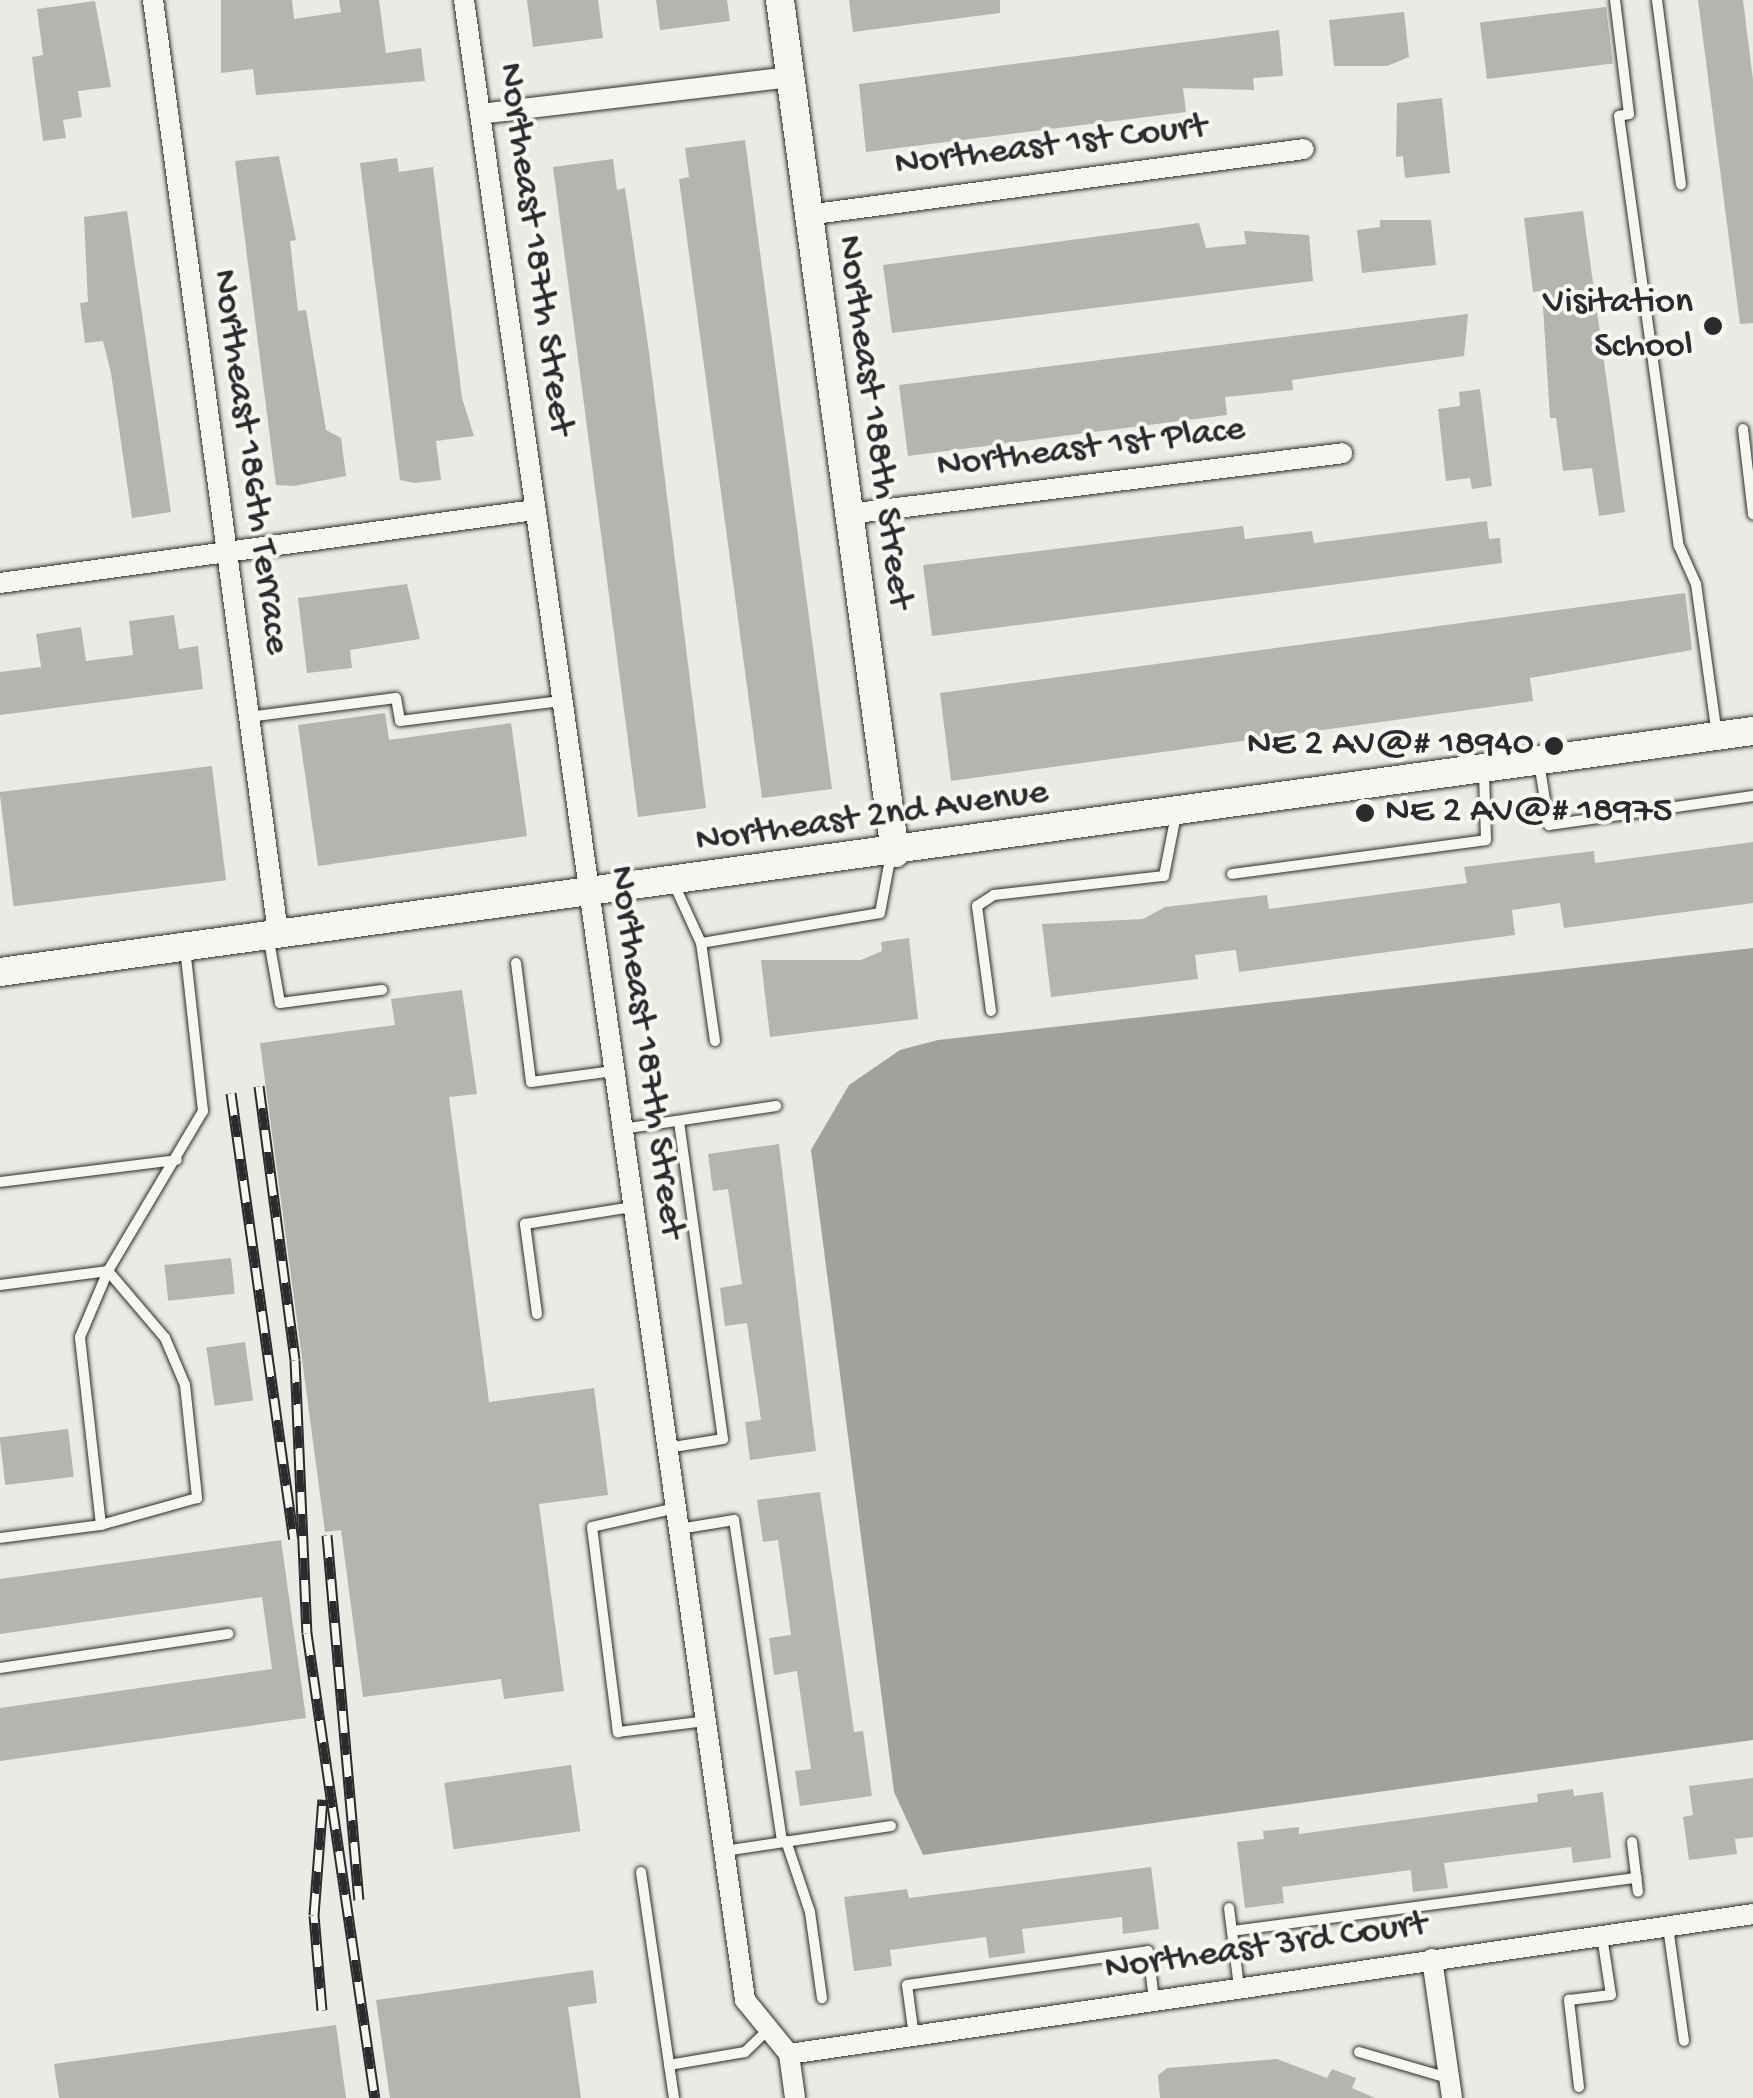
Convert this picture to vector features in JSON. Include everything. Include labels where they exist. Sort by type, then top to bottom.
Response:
[{"type":"street","name":"Northeast 186th Terrace","points":[[154,0],[273,933]]},
{"type":"street","name":"Northeast 187th Street","points":[[464,0],[746,2000],[789,2054]]},
{"type":"street","name":"Northeast 188th Street","points":[[780,0],[893,853]]},
{"type":"street","points":[[480,114],[791,77]]},
{"type":"street","name":"Northeast 1st Court","points":[[807,215],[1304,149]]},
{"type":"street","name":"Northeast 1st Place","points":[[848,514],[1342,453]]},
{"type":"street","points":[[0,583],[534,510]]},
{"type":"street","name":"Northeast 2nd Avenue","points":[[0,972],[273,933],[588,896],[1753,731]]},
{"type":"street","name":"Northeast 3rd Court","points":[[789,2054],[1753,1914]]},
{"type":"street","points":[[1432,1958],[1451,2088]]},
{"type":"street","points":[[789,2054],[795,2098]]},
{"type":"lane","points":[[1615,0],[1636,233],[1679,546],[1696,584],[1717,736]]},
{"type":"lane","points":[[1656,0],[1681,184]]},
{"type":"lane","points":[[1742,429],[1753,514]]},
{"type":"lane","points":[[248,717],[396,698],[400,722],[561,701]]},
{"type":"lane","points":[[1539,761],[1549,826],[1753,796]]},
{"type":"lane","points":[[1232,874],[1486,840],[1484,769]]},
{"type":"lane","points":[[992,1011],[978,906],[994,894],[1164,876],[1177,813]]},
{"type":"lane","points":[[702,943],[880,913],[893,853]]},
{"type":"lane","points":[[674,884],[702,943],[715,1041]]},
{"type":"lane","points":[[273,933],[280,1004],[382,990]]},
{"type":"lane","points":[[101,1525],[80,1336],[108,1271],[203,1112],[184,946]]},
{"type":"lane","points":[[516,963],[531,1082],[613,1070]]},
{"type":"lane","points":[[621,1129],[776,1106]]},
{"type":"lane","points":[[667,1448],[723,1439],[679,1120]]},
{"type":"lane","points":[[0,1182],[177,1160]]},
{"type":"lane","points":[[537,1314],[525,1224],[632,1208]]},
{"type":"lane","points":[[0,1285],[108,1271]]},
{"type":"lane","points":[[0,1538],[101,1525],[197,1498],[185,1385],[165,1338],[108,1271]]},
{"type":"lane","points":[[706,1721],[618,1732],[592,1527],[677,1519],[734,1520],[784,1841],[810,1912],[822,1998]]},
{"type":"lane","points":[[0,1668],[228,1634]]},
{"type":"lane","points":[[724,1852],[891,1826]]},
{"type":"lane","points":[[1632,1842],[1638,1892]]},
{"type":"lane","points":[[641,1872],[674,2098]]},
{"type":"lane","points":[[1232,1931],[1637,1878]]},
{"type":"lane","points":[[1228,1908],[1239,1988]]},
{"type":"lane","points":[[1668,1926],[1684,2041]]},
{"type":"lane","points":[[1579,2087],[1569,2000],[1610,1995],[1602,1935]]},
{"type":"lane","points":[[914,2036],[907,1985],[1148,1951],[1154,2000]]},
{"type":"lane","points":[[670,2065],[745,2052],[769,2029]]},
{"type":"lane","points":[[1359,2052],[1451,2088]]},
{"type":"shaded area","points":[[1753,948],[1753,1740],[923,1855],[894,1792],[811,1150],[849,1085],[900,1050],[938,1040]]},
{"type":"building","points":[[221,0],[292,0],[294,19],[341,12],[339,0],[379,0],[386,53],[421,48],[425,81],[256,95],[253,69],[221,73]]},
{"type":"building","points":[[527,0],[598,0],[603,38],[533,47]]},
{"type":"building","points":[[656,0],[727,0],[730,21],[660,30]]},
{"type":"building","points":[[849,0],[1000,0],[1000,13],[853,32]]},
{"type":"building","points":[[1698,0],[1743,0],[1753,80],[1753,323],[1740,324]]},
{"type":"building","points":[[95,1],[111,87],[78,91],[82,117],[63,120],[66,138],[43,141],[32,57],[43,55],[37,9]]},
{"type":"building","points":[[1606,7],[1613,64],[1487,79],[1480,22]]},
{"type":"building","points":[[1404,12],[1409,57],[1387,66],[1334,66],[1329,20]]},
{"type":"building","points":[[1279,30],[1283,76],[1253,78],[1254,90],[1183,88],[1186,112],[866,152],[859,84]]},
{"type":"building","points":[[1442,98],[1450,173],[1405,178],[1403,156],[1396,157],[1397,103]]},
{"type":"building","points":[[745,140],[832,789],[762,798],[679,179],[689,177],[685,148]]},
{"type":"building","points":[[279,156],[296,240],[290,241],[298,311],[306,310],[326,430],[341,438],[346,476],[294,486],[276,485],[235,161]]},
{"type":"building","points":[[397,158],[399,172],[433,167],[462,398],[474,436],[436,441],[441,480],[414,483],[400,480],[360,163]]},
{"type":"building","points":[[613,159],[617,190],[625,188],[649,352],[706,808],[638,817],[553,167]]},
{"type":"building","points":[[127,211],[171,512],[132,518],[111,373],[103,341],[85,343],[80,303],[88,302],[84,217]]},
{"type":"building","points":[[1583,211],[1625,512],[1599,516],[1592,468],[1563,471],[1556,418],[1550,418],[1542,291],[1533,292],[1524,218]]},
{"type":"building","points":[[1380,220],[1431,220],[1436,265],[1362,273],[1357,230],[1380,227]]},
{"type":"building","points":[[1199,223],[1206,248],[1246,244],[1244,231],[1309,235],[1313,281],[892,333],[883,265]]},
{"type":"building","points":[[1468,314],[1464,356],[1292,380],[1293,390],[1225,397],[1227,415],[908,456],[899,385]]},
{"type":"building","points":[[1480,389],[1492,486],[1472,489],[1470,478],[1446,481],[1438,409],[1460,406],[1459,392]]},
{"type":"building","points":[[1487,521],[1489,539],[1500,538],[1502,563],[932,636],[923,565],[1243,526],[1245,539],[1312,531],[1314,543]]},
{"type":"building","points":[[407,584],[420,639],[350,650],[352,668],[307,673],[298,598]]},
{"type":"building","points":[[1685,593],[1692,650],[1530,678],[1533,701],[951,781],[940,693]]},
{"type":"building","points":[[174,615],[179,649],[198,646],[203,689],[0,715],[0,672],[41,667],[36,634],[81,627],[86,661],[133,655],[129,621]]},
{"type":"building","points":[[385,713],[389,740],[511,723],[527,836],[318,866],[298,725]]},
{"type":"building","points":[[212,766],[226,880],[14,906],[0,792]]},
{"type":"building","points":[[1753,842],[1753,903],[1564,928],[1560,903],[1512,910],[1515,935],[1239,972],[1236,950],[1195,955],[1198,979],[1051,997],[1042,924],[1143,919],[1165,907],[1267,895],[1269,909],[1467,883],[1464,867],[1594,851],[1595,863]]},
{"type":"building","points":[[909,938],[918,1019],[770,1037],[761,960],[861,960],[882,951],[881,942]]},
{"type":"building","points":[[462,990],[477,1094],[449,1097],[489,1402],[594,1388],[608,1495],[539,1504],[564,1691],[504,1699],[501,1679],[363,1697],[341,1530],[325,1532],[260,1043],[395,1025],[391,999]]},
{"type":"building","points":[[779,1144],[816,1451],[750,1460],[745,1422],[761,1420],[747,1323],[725,1326],[720,1288],[742,1284],[728,1189],[713,1191],[708,1154]]},
{"type":"building","points":[[231,1258],[235,1294],[168,1301],[164,1265]]},
{"type":"building","points":[[245,1342],[253,1400],[215,1406],[206,1347]]},
{"type":"building","points":[[68,1429],[74,1477],[5,1485],[0,1437]]},
{"type":"building","points":[[820,1492],[854,1732],[863,1731],[872,1796],[800,1806],[795,1771],[811,1769],[797,1671],[774,1675],[769,1638],[791,1635],[778,1540],[763,1542],[757,1500]]},
{"type":"building","points":[[281,1540],[306,1718],[0,1761],[0,1708],[272,1669],[262,1597],[0,1634],[0,1579]]},
{"type":"building","points":[[571,1765],[580,1831],[454,1849],[444,1783]]},
{"type":"building","points":[[1753,1778],[1753,1837],[1735,1839],[1737,1854],[1689,1860],[1683,1817],[1693,1815],[1689,1786]]},
{"type":"building","points":[[1573,1789],[1574,1796],[1603,1792],[1611,1858],[1573,1863],[1571,1847],[1444,1863],[1448,1888],[1413,1892],[1411,1870],[1282,1887],[1284,1903],[1245,1908],[1237,1842],[1264,1839],[1263,1831],[1299,1827],[1299,1834],[1538,1802],[1537,1794]]},
{"type":"building","points":[[1151,1867],[1159,1929],[1123,1934],[1122,1917],[1022,1929],[1025,1953],[989,1958],[986,1937],[890,1950],[892,1966],[854,1971],[844,1897],[907,1889],[909,1898]]},
{"type":"building","points":[[593,1970],[597,2003],[568,2007],[581,2098],[390,2098],[376,2000]]},
{"type":"building","points":[[336,2025],[346,2098],[59,2098],[54,2064]]},
{"type":"building","points":[[1277,2059],[1327,2078],[1332,2069],[1356,2078],[1352,2088],[1375,2098],[1160,2098],[1158,2075],[1167,2068]]},
{"type":"railway","points":[[259,1086],[295,1360],[307,1633],[375,2098]]},
{"type":"railway","points":[[231,1093],[294,1539]]},
{"type":"railway","points":[[327,1535],[359,1900]]},
{"type":"railway","points":[[322,2010],[314,1915],[323,1799]]},
{"type":"place","name":"Visitation School","points":[[1713,326]]},
{"type":"place","name":"NE 2 AV@# 18940","points":[[1554,746]]},
{"type":"place","name":"NE 2 AV@# 18975","points":[[1365,813]]}]
